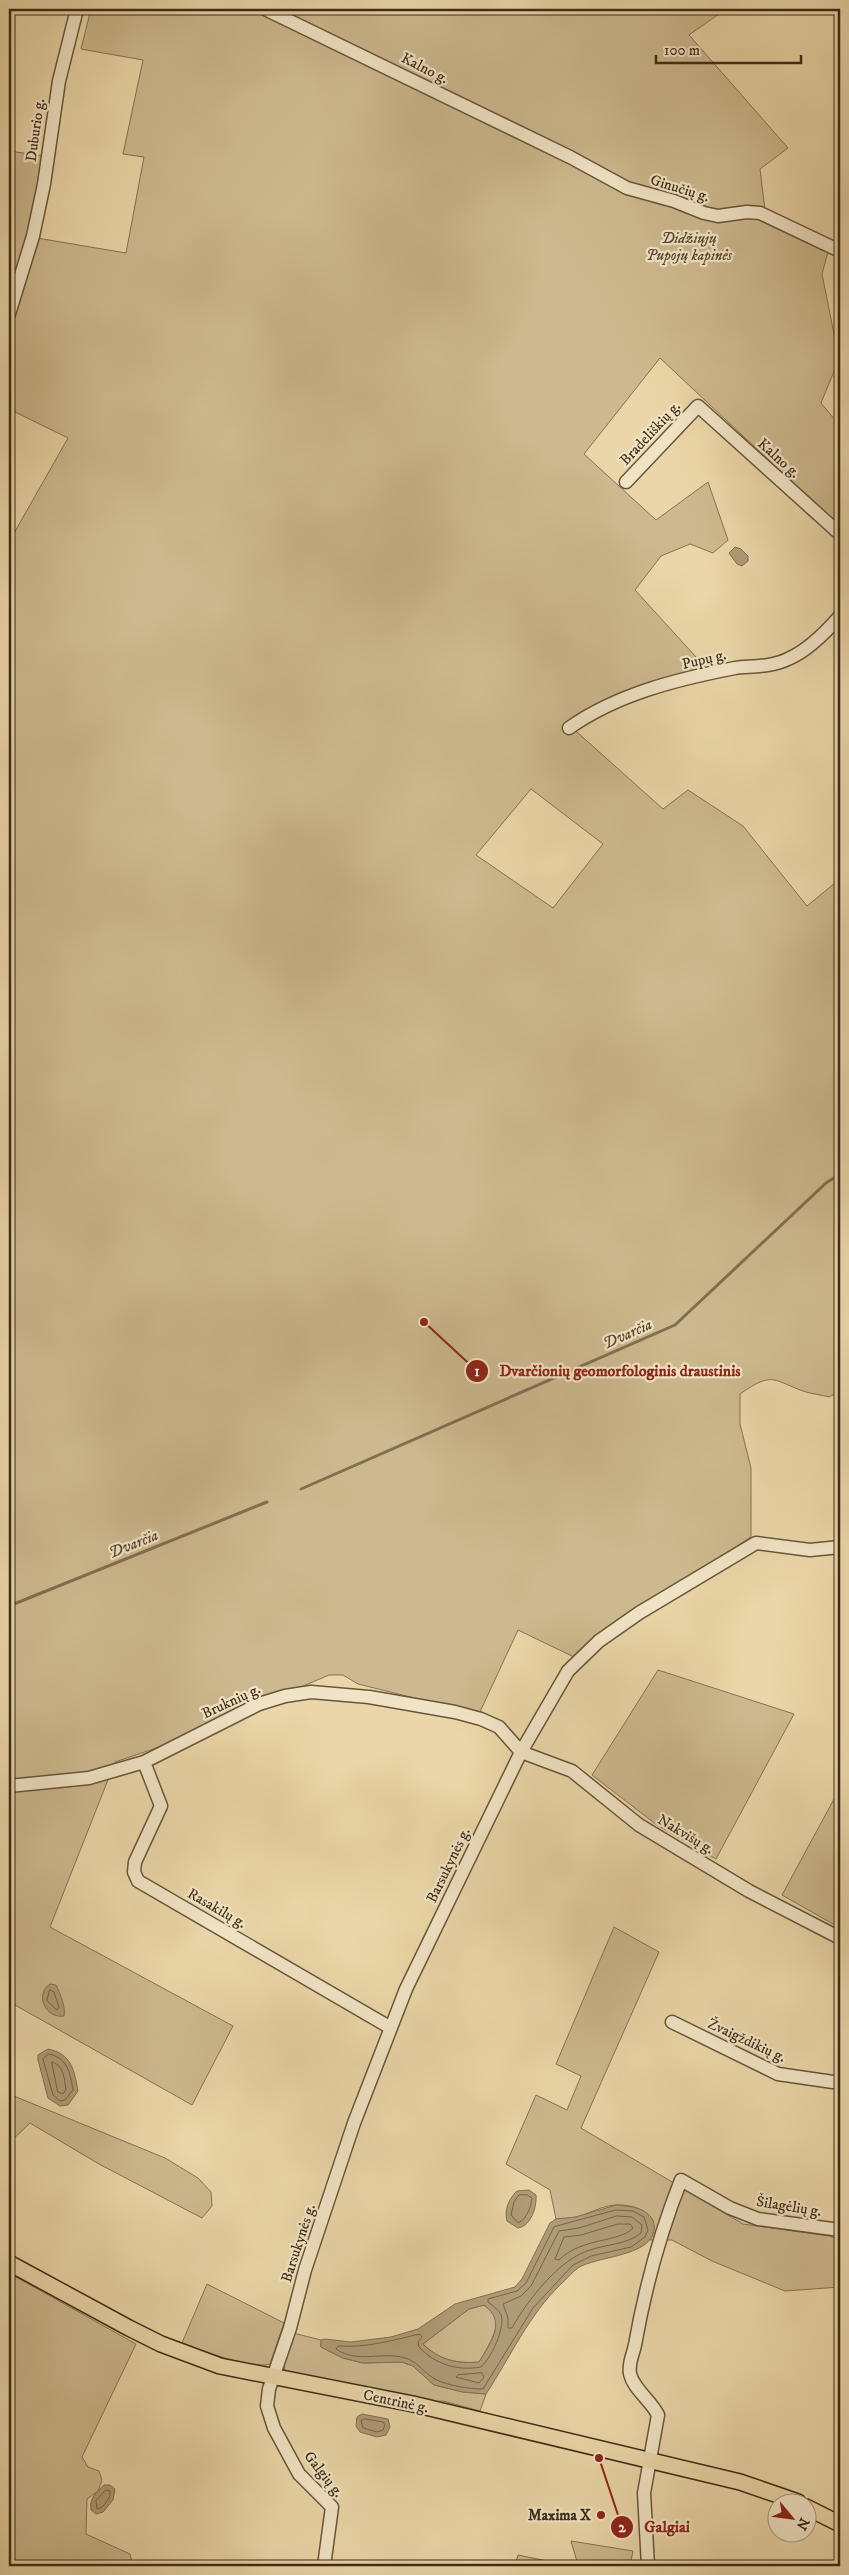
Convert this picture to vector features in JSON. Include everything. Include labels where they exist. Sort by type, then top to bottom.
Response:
[{"type":"main road","name":"Centrinė g.","points":[[9,2263],[161,2344],[220,2366],[273,2378],[413,2404],[773,2492]]},
{"type":"main road","points":[[816,2512],[840,2524]]},
{"type":"street","name":"Duburio g.","points":[[9,314],[33,236],[44,184],[59,81],[77,9]]},
{"type":"street","name":"Kalno g.","points":[[265,9],[570,157]]},
{"type":"street","name":"Ginučių g.","points":[[570,157],[640,192],[718,216],[747,212],[760,213],[840,251]]},
{"type":"street","name":"Kalno g.","points":[[698,406],[840,534]]},
{"type":"street","name":"Bradeliškių g.","points":[[626,482],[698,406]]},
{"type":"street","name":"Pupų g.","points":[[569,728],[594,710],[653,688],[735,669],[777,664],[801,651],[840,616]]},
{"type":"street","name":"Barsukynės g.","points":[[273,2378],[290,2328],[305,2270],[354,2123],[406,1989],[521,1752],[568,1671],[599,1641],[639,1613],[756,1543],[810,1550],[840,1547]]},
{"type":"street","name":"Bruknių g.","points":[[9,1786],[89,1778],[144,1762],[259,1704],[285,1696],[311,1692],[369,1697],[481,1719],[499,1727],[521,1752]]},
{"type":"street","name":"Nakvišų g.","points":[[521,1752],[572,1771],[639,1825],[749,1891],[840,1938]]},
{"type":"street","name":"Rasakilų g.","points":[[144,1762],[161,1806],[135,1862],[134,1872],[138,1881],[391,2028]]},
{"type":"street","name":"Žvaigždikių g.","points":[[672,2022],[778,2074],[840,2084]]},
{"type":"street","name":"Šilagėlių g.","points":[[649,2462],[658,2424],[658,2415],[632,2378],[629,2364],[635,2347],[639,2317],[666,2219],[681,2180],[730,2208],[758,2219],[840,2230]]},
{"type":"street","name":"Galgių g.","points":[[273,2378],[266,2400],[274,2428],[300,2474],[332,2507],[324,2566]]},
{"type":"street","points":[[648,2566],[643,2511],[649,2462]]},
{"type":"green space","name":"Didžiųjų Pupojų kapinės","points":[[91,9],[726,9],[689,35],[788,148],[760,169],[765,210],[831,241],[822,274],[839,359],[821,403],[840,426],[840,527],[660,358],[584,454],[656,520],[708,482],[728,540],[713,553],[690,544],[661,556],[635,590],[706,668],[568,724],[663,809],[688,790],[743,826],[807,906],[840,879],[840,1391],[829,1397],[806,1392],[780,1381],[767,1380],[740,1394],[740,1424],[751,1468],[751,1537],[590,1641],[574,1657],[518,1630],[479,1714],[358,1684],[343,1675],[329,1675],[301,1687],[261,1697],[171,1743],[115,1762],[50,1927],[233,2026],[192,2105],[15,2005],[9,2019],[9,542],[68,438],[9,409],[9,151],[52,157],[37,238],[126,253],[144,157],[123,154],[143,60],[81,49]],"holes":[[[531,789],[603,844],[553,908],[476,855]]]},
{"type":"green space","points":[[658,1670],[794,1714],[716,1859],[657,1825],[592,1775]]},
{"type":"green space","points":[[840,1788],[840,1928],[782,1895]]},
{"type":"green space","points":[[614,1927],[659,1952],[581,2128],[743,2224],[829,2236],[840,2240],[840,2287],[785,2291],[712,2261],[672,2240],[650,2240],[653,2224],[650,2218],[640,2209],[625,2205],[611,2205],[574,2218],[556,2219],[550,2190],[506,2164],[536,2095],[567,2110],[581,2076],[556,2064]]},
{"type":"green space","points":[[9,2094],[165,2158],[198,2178],[211,2192],[212,2206],[202,2218],[99,2164],[30,2123],[9,2143]]},
{"type":"green space","points":[[9,2273],[136,2344],[82,2457],[88,2467],[99,2471],[102,2480],[98,2491],[87,2499],[86,2534],[130,2554],[133,2566],[9,2566]]},
{"type":"green space","points":[[207,2284],[284,2323],[270,2364],[262,2365],[239,2362],[182,2343]]},
{"type":"green space","points":[[484,2305],[494,2313],[496,2324],[492,2338],[479,2362],[449,2360],[435,2354],[423,2344],[469,2309]]},
{"type":"green space","points":[[293,2333],[321,2340],[321,2347],[343,2358],[363,2363],[402,2362],[413,2366],[434,2385],[463,2392],[486,2394],[480,2411],[443,2401],[429,2402],[291,2375],[285,2371],[284,2365]]},
{"type":"green space","points":[[571,2541],[633,2551],[630,2566],[580,2566],[578,2565]]},
{"type":"green space","points":[[518,2555],[571,2566],[515,2566]]},
{"type":"water","points":[[735,547],[741,549],[748,556],[748,561],[742,566],[737,564],[729,553]]},
{"type":"water","points":[[50,1984],[56,1985],[58,1988],[64,2016],[52,2014],[44,2005],[43,1994]]},
{"type":"water","points":[[48,2049],[56,2051],[67,2059],[73,2070],[78,2091],[68,2105],[60,2106],[48,2098],[38,2055]]},
{"type":"water","points":[[529,2190],[536,2195],[534,2210],[530,2220],[523,2227],[518,2228],[507,2221],[507,2208],[517,2191]]},
{"type":"water","points":[[616,2205],[629,2206],[647,2213],[654,2224],[654,2231],[650,2240],[633,2251],[578,2268],[549,2296],[520,2337],[486,2394],[463,2392],[434,2385],[413,2366],[402,2362],[363,2363],[343,2358],[321,2347],[321,2340],[325,2339],[351,2342],[391,2337],[418,2329],[455,2304],[515,2287],[522,2279],[550,2223],[556,2219],[576,2217]],"holes":[[[484,2305],[495,2318],[495,2332],[479,2362],[449,2360],[435,2354],[423,2344],[469,2309]]]},
{"type":"water","points":[[362,2414],[388,2419],[390,2427],[386,2435],[377,2437],[360,2432],[356,2426],[357,2417]]},
{"type":"water","points":[[104,2485],[110,2485],[115,2489],[113,2500],[103,2512],[96,2514],[91,2510],[91,2502]]},
{"type":"waterway","name":"Dvarčia","points":[[301,1489],[675,1325],[826,1183],[840,1174]]},
{"type":"waterway","name":"Dvarčia","points":[[9,1606],[267,1502]]},
{"type":"place","name":"Dvarčionių geomorfologinis draustinis","points":[[424,1322]]},
{"type":"place","name":"Galgiai","points":[[599,2458]]},
{"type":"place","name":"Maxima X","points":[[601,2515]]}]
